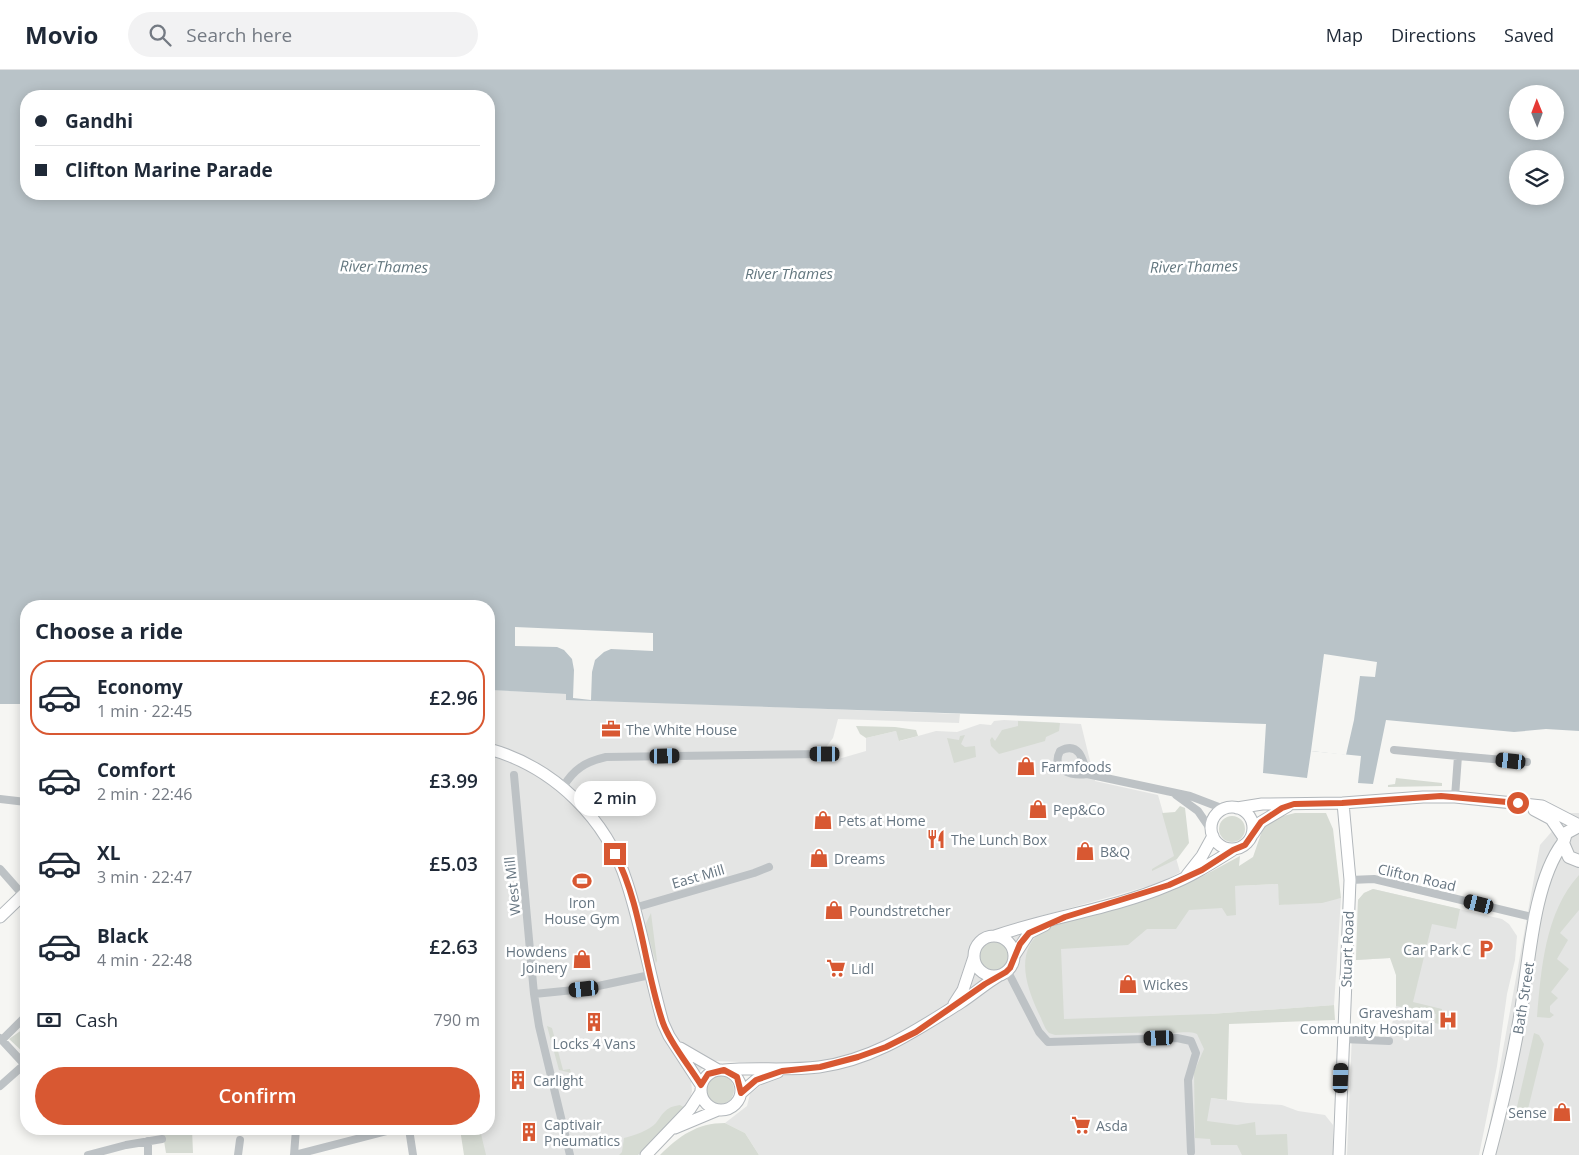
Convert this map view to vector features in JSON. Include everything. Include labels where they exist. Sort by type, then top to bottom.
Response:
[{"type":"main road","points":[[1579,825],[1570,829],[1563,840],[1569,857],[1579,861]]},
{"type":"main road","name":"Bath Street","points":[[1488,1155],[1518,1031],[1536,918],[1550,865],[1563,840]]},
{"type":"street","points":[[495,750],[539,771],[562,787],[592,817],[610,845],[627,883],[663,1023],[701,1088],[706,1103],[718,1110]]},
{"type":"street","points":[[1394,750],[1527,762]]},
{"type":"street","points":[[562,787],[578,767],[587,762],[606,757],[825,754]]},
{"type":"street","points":[[1455,797],[1458,756]]},
{"type":"street","points":[[1087,774],[1190,796],[1224,809],[1262,804],[1342,803],[1423,797],[1455,797],[1542,806],[1579,825]]},
{"type":"street","name":"West Mill","points":[[514,775],[534,994],[539,1026],[570,1155]]},
{"type":"street","points":[[1172,793],[1198,811],[1220,846],[1233,850]]},
{"type":"street","points":[[0,799],[20,801]]},
{"type":"street","name":"Stuart Road","points":[[1339,1155],[1350,880],[1342,803]]},
{"type":"street","points":[[1518,803],[1546,816],[1563,840]]},
{"type":"street","points":[[952,1007],[963,990],[974,952],[980,941],[1027,925],[1065,917],[1149,892],[1184,878],[1202,870],[1233,850],[1245,845],[1261,822],[1272,814],[1294,804]]},
{"type":"street","points":[[1237,808],[1249,815],[1252,821],[1253,835]]},
{"type":"street","points":[[1184,878],[1202,856],[1212,833],[1214,818],[1224,809]]},
{"type":"street","name":"East Mill","points":[[634,908],[754,873],[768,867]]},
{"type":"street","points":[[0,869],[20,893]]},
{"type":"street","name":"Clifton Road","points":[[1350,880],[1374,879],[1536,918]]},
{"type":"street","points":[[0,917],[20,901]]},
{"type":"street","points":[[673,1128],[718,1110],[731,1108],[741,1093],[756,1080],[782,1071],[835,1064],[886,1047],[916,1032],[1004,972],[1029,933],[1065,917]]},
{"type":"street","points":[[995,936],[1010,944],[1014,956]]},
{"type":"street","points":[[974,957],[982,972],[994,976],[1004,972]]},
{"type":"street","points":[[1004,972],[1039,1032],[1048,1042],[1177,1038],[1192,1041],[1196,1053],[1188,1080],[1191,1152]]},
{"type":"street","points":[[534,994],[593,987],[650,975]]},
{"type":"street","points":[[20,1022],[1,1039],[20,1059]]},
{"type":"street","points":[[1343,1039],[1389,1041]]},
{"type":"street","points":[[674,1044],[698,1060],[737,1077],[741,1093]]},
{"type":"street","points":[[0,1086],[20,1068]]},
{"type":"street","points":[[646,1155],[695,1102],[708,1074],[721,1070],[753,1068],[782,1071]]},
{"type":"street","points":[[296,1135],[294,1155],[372,1135]]},
{"type":"street","points":[[410,1135],[413,1155]]},
{"type":"street","points":[[88,1155],[162,1139]]},
{"type":"street","points":[[238,1155],[240,1140]]},
{"type":"street","points":[[148,1141],[148,1155]]},
{"type":"shaded area","points":[[495,690],[567,694],[566,699],[960,714],[959,723],[838,719],[833,738],[827,746],[828,762],[866,751],[866,738],[896,731],[900,741],[936,731],[957,732],[980,724],[991,725],[994,721],[1004,720],[1081,724],[1090,761],[1097,768],[1095,781],[1158,795],[1180,872],[1163,882],[1038,917],[1044,937],[1235,886],[1278,884],[1280,905],[1341,898],[1334,1005],[1210,1014],[1211,1098],[1282,1105],[1298,1111],[1325,1115],[1333,1125],[1333,1155],[759,1155],[745,1133],[725,1123],[747,1106],[750,1094],[765,1082],[780,1076],[819,1073],[791,1064],[715,1061],[702,1069],[691,1080],[692,1091],[689,1103],[638,1155],[474,1155],[470,1135],[495,1135]]},
{"type":"shaded area","points":[[1018,721],[1060,723],[1059,731],[1046,737],[1045,741],[999,754],[991,746],[990,740],[992,737],[995,741],[1002,730],[1018,726]]},
{"type":"shaded area","points":[[856,726],[895,727],[916,730],[918,736],[899,741],[896,731],[866,738],[860,734]]},
{"type":"shaded area","points":[[965,735],[961,744],[965,747],[975,746],[976,757],[954,763],[947,738],[959,740],[960,736]]},
{"type":"shaded area","points":[[1396,778],[1442,783],[1442,786],[1388,787],[1388,785],[1395,784]]},
{"type":"shaded area","points":[[1180,806],[1185,808],[1189,843],[1177,859],[1152,871],[1152,869],[1174,856],[1162,813],[1175,812]]},
{"type":"shaded area","points":[[1295,813],[1326,813],[1333,829],[1341,898],[1322,903],[1279,905],[1278,884],[1235,886],[1236,915],[1227,916],[1222,908],[1189,910],[1176,929],[1147,929],[1128,945],[1061,949],[1064,1019],[1210,1014],[1334,1005],[1335,1020],[1229,1024],[1227,1100],[1211,1098],[1207,1121],[1237,1125],[1255,1122],[1256,1135],[1287,1134],[1288,1155],[1242,1155],[1237,1145],[1211,1145],[1210,1139],[1195,1138],[1194,1072],[1204,1049],[1197,1034],[1165,1032],[1055,1035],[1049,1033],[1044,1026],[1029,990],[1025,967],[1026,956],[1029,946],[1036,936],[1046,928],[1164,893],[1201,877],[1240,856],[1239,866],[1253,857],[1263,828],[1275,818]]},
{"type":"shaded area","points":[[1568,813],[1579,813],[1579,1155],[1484,1155],[1540,845]]},
{"type":"shaded area","points":[[1232,816],[1241,820],[1245,829],[1241,838],[1232,842],[1223,838],[1219,829],[1223,820]]},
{"type":"shaded area","points":[[1579,875],[1579,910],[1560,933],[1568,940],[1557,959],[1569,969],[1551,992],[1558,998],[1550,1006],[1550,1012],[1554,1015],[1550,1018],[1537,1017],[1543,961],[1552,924],[1559,906]]},
{"type":"shaded area","name":"Gravesham Community Hospital","points":[[1373,889],[1502,919],[1509,924],[1517,936],[1515,960],[1507,994],[1497,1066],[1479,1155],[1347,1155],[1352,1034],[1389,1038],[1396,1006],[1396,975],[1393,960],[1390,958],[1356,960],[1358,900],[1364,893]]},
{"type":"shaded area","points":[[1373,889],[1460,909],[1456,929],[1432,924],[1413,1002],[1442,1009],[1439,1024],[1435,1023],[1436,1014],[1396,1006],[1396,975],[1390,958],[1356,960],[1358,900],[1364,893]]},
{"type":"shaded area","points":[[651,913],[656,963],[646,928],[646,923]]},
{"type":"shaded area","points":[[994,942],[1004,946],[1008,956],[1004,966],[994,970],[984,966],[980,956],[984,946]]},
{"type":"shaded area","points":[[547,1026],[552,1028],[563,1070],[570,1069],[571,1073],[559,1070]]},
{"type":"shaded area","points":[[20,1031],[20,1049],[9,1039]]},
{"type":"shaded area","points":[[1534,1033],[1539,1035],[1544,1044],[1528,1109],[1516,1111]]},
{"type":"shaded area","points":[[720,1076],[730,1080],[734,1090],[730,1100],[720,1104],[710,1100],[706,1090],[710,1080]]},
{"type":"shaded area","points":[[680,1105],[685,1108],[638,1155],[619,1155],[622,1152],[624,1138],[650,1128],[671,1107]]},
{"type":"shaded area","points":[[725,1123],[745,1133],[759,1155],[660,1155],[674,1142],[697,1128]]},
{"type":"shaded area","points":[[163,1135],[192,1135],[193,1153],[166,1153]]},
{"type":"shaded area","points":[[461,1135],[481,1135],[486,1155],[464,1155]]},
{"type":"water","name":"River Thames","points":[[0,70],[1579,70],[1579,731],[1546,729],[1514,732],[1386,720],[1373,784],[1358,783],[1361,756],[1311,751],[1307,778],[1263,773],[1266,724],[566,700],[566,694],[495,690],[495,600],[20,600],[20,704],[0,704]]},
{"type":"pier","points":[[515,627],[653,633],[653,651],[611,649],[604,652],[595,660],[592,672],[591,700],[573,698],[574,670],[572,659],[564,650],[557,647],[515,646]]},
{"type":"pier","points":[[1324,654],[1377,662],[1375,677],[1360,676],[1354,720],[1346,755],[1311,751]]},
{"type":"place","name":"The White House","points":[[611,729]]},
{"type":"place","name":"Farmfoods","points":[[1026,766]]},
{"type":"place","name":"Pep&Co","points":[[1038,809]]},
{"type":"place","name":"Pets at Home","points":[[823,820]]},
{"type":"place","name":"The Lunch Box","points":[[936,839]]},
{"type":"place","name":"B&Q","points":[[1085,851]]},
{"type":"place","name":"Dreams","points":[[819,858]]},
{"type":"place","name":"Iron House Gym","points":[[582,881]]},
{"type":"place","name":"Poundstretcher","points":[[834,910]]},
{"type":"place","name":"Car Park C","points":[[1486,949]]},
{"type":"place","name":"Howdens Joinery","points":[[582,959]]},
{"type":"place","name":"Lidl","points":[[836,968]]},
{"type":"place","name":"Wickes","points":[[1128,984]]},
{"type":"place","name":"Gravesham Community Hospital","points":[[1448,1020]]},
{"type":"place","name":"Locks 4 Vans","points":[[594,1022]]},
{"type":"place","name":"Carlight","points":[[518,1080]]},
{"type":"place","name":"Sense","points":[[1562,1112]]},
{"type":"place","name":"Asda","points":[[1081,1125]]},
{"type":"place","name":"Captivair Pneumatics","points":[[529,1132]]},
{"type":"route","points":[[615,854],[627,883],[663,1023],[669,1036],[701,1085],[708,1074],[718,1070],[729,1071],[740,1082],[741,1093],[756,1080],[782,1071],[835,1064],[886,1047],[916,1032],[985,984],[1006,972],[1013,962],[1020,944],[1029,933],[1065,917],[1169,885],[1202,870],[1233,850],[1245,845],[1261,822],[1282,808],[1294,804],[1342,803],[1441,796],[1518,803]]}]
